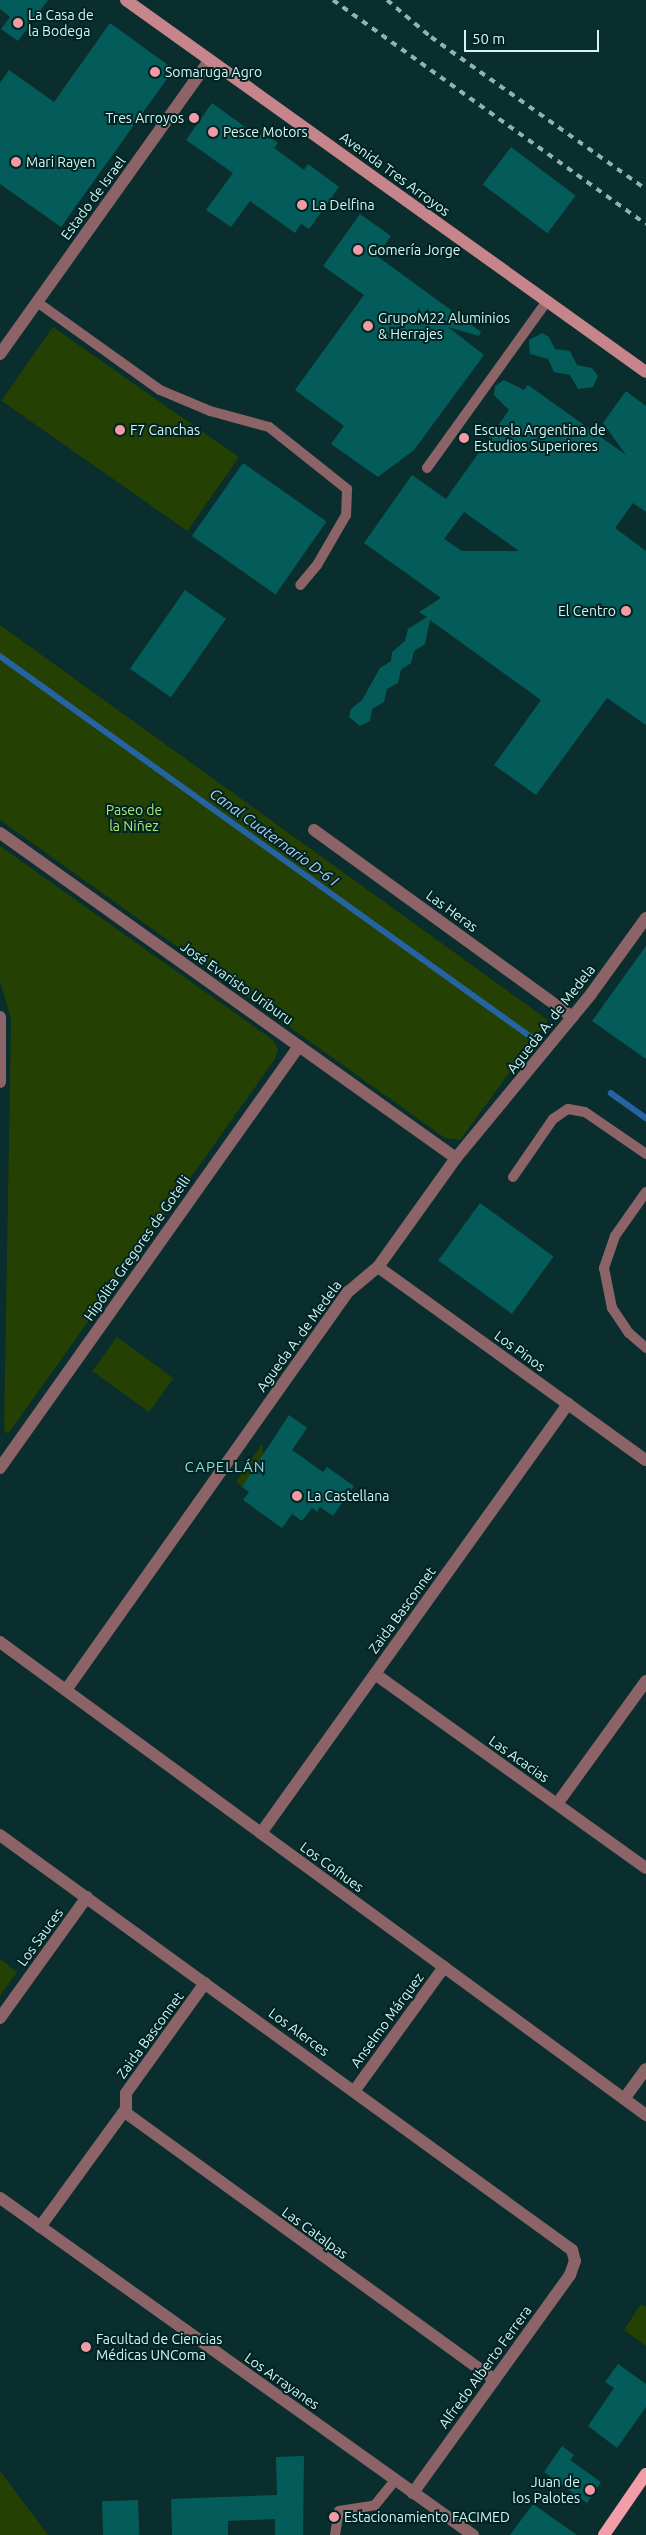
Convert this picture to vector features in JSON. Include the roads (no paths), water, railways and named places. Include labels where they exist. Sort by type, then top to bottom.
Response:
[{"type":"main road","name":"Avenida Tres Arroyos","points":[[126,0],[646,372]]},
{"type":"main road","points":[[604,2535],[646,2474]]},
{"type":"street","name":"Estado de Israel","points":[[0,354],[210,60]]},
{"type":"street","name":"Las Heras","points":[[314,830],[572,1017]]},
{"type":"street","name":"José Evaristo Uriburu","points":[[0,833],[456,1158]]},
{"type":"street","name":"Agueda A. de Medela","points":[[66,1690],[348,1292],[378,1267],[456,1158],[572,1017],[646,918]]},
{"type":"street","points":[[0,1017],[0,1082]]},
{"type":"street","name":"Hipólita Gregores de Gotelli","points":[[0,1468],[299,1046]]},
{"type":"street","name":"Los Pinos","points":[[378,1267],[646,1460]]},
{"type":"street","name":"Zaida Basconnet","points":[[261,1833],[568,1404]]},
{"type":"street","name":"Los Coíhues","points":[[0,1642],[646,2115]]},
{"type":"street","name":"Las Acacias","points":[[375,1674],[646,1868]]},
{"type":"street","points":[[557,1804],[646,1681]]},
{"type":"street","name":"Los Alerces","points":[[0,1835],[566,2243],[575,2257]]},
{"type":"street","name":"Los Sauces","points":[[0,2018],[87,1897]]},
{"type":"street","name":"Anselmo Márquez","points":[[355,2090],[444,1968]]},
{"type":"street","name":"Zaida Basconnet","points":[[43,2229],[125,2110],[126,2093],[206,1983]]},
{"type":"street","points":[[624,2099],[646,2068]]},
{"type":"street","name":"Las Catalpas","points":[[125,2110],[495,2380]]},
{"type":"street","name":"Los Arrayanes","points":[[0,2198],[473,2535]]},
{"type":"street","name":"Alfredo Alberto Ferrera","points":[[413,2493],[570,2275],[575,2257]]},
{"type":"lane","points":[[427,468],[547,301]]},
{"type":"lane","points":[[37,302],[160,390],[210,411],[268,427],[347,489],[346,514],[317,565],[300,585]]},
{"type":"lane","points":[[513,1177],[553,1119],[568,1109],[585,1112],[646,1154]]},
{"type":"lane","points":[[646,1192],[615,1236],[604,1268],[612,1308],[629,1333],[646,1348]]},
{"type":"lane","points":[[335,2535],[339,2511],[375,2505],[395,2480]]},
{"type":"waterway","name":"Canal Cuaternario D-6 I","points":[[0,656],[534,1039]]},
{"type":"waterway","name":"Canal Cuaternario D-6 I","points":[[611,1093],[646,1118]]},
{"type":"railway","points":[[333,0],[646,224]]},
{"type":"railway","points":[[387,0],[431,37],[646,189]]},
{"type":"place","name":"La Casa de la Bodega","points":[[18,23]]},
{"type":"place","name":"Somaruga Agro","points":[[155,72]]},
{"type":"place","name":"Tres Arroyos","points":[[194,118]]},
{"type":"place","name":"Pesce Motors","points":[[213,132]]},
{"type":"place","name":"Mari Rayen","points":[[16,162]]},
{"type":"place","name":"La Delfina","points":[[302,205]]},
{"type":"place","name":"Gomería Jorge","points":[[358,250]]},
{"type":"place","name":"GrupoM22 Aluminios & Herrajes","points":[[368,326]]},
{"type":"place","name":"F7 Canchas","points":[[120,430]]},
{"type":"place","name":"Escuela Argentina de Estudios Superiores","points":[[464,438]]},
{"type":"place","name":"El Centro","points":[[626,611]]},
{"type":"place","name":"La Castellana","points":[[297,1496]]},
{"type":"place","name":"Facultad de Ciencias Médicas UNComa","points":[[86,2347]]},
{"type":"place","name":"Juan de los Palotes","points":[[590,2490]]},
{"type":"place","name":"Estacionamiento FACIMED","points":[[334,2517]]},
{"type":"district","name":"CAPELLÁN","points":[[225,1467]]},
{"type":"park label","name":"Paseo de la Niñez","points":[[134,818]]}]
